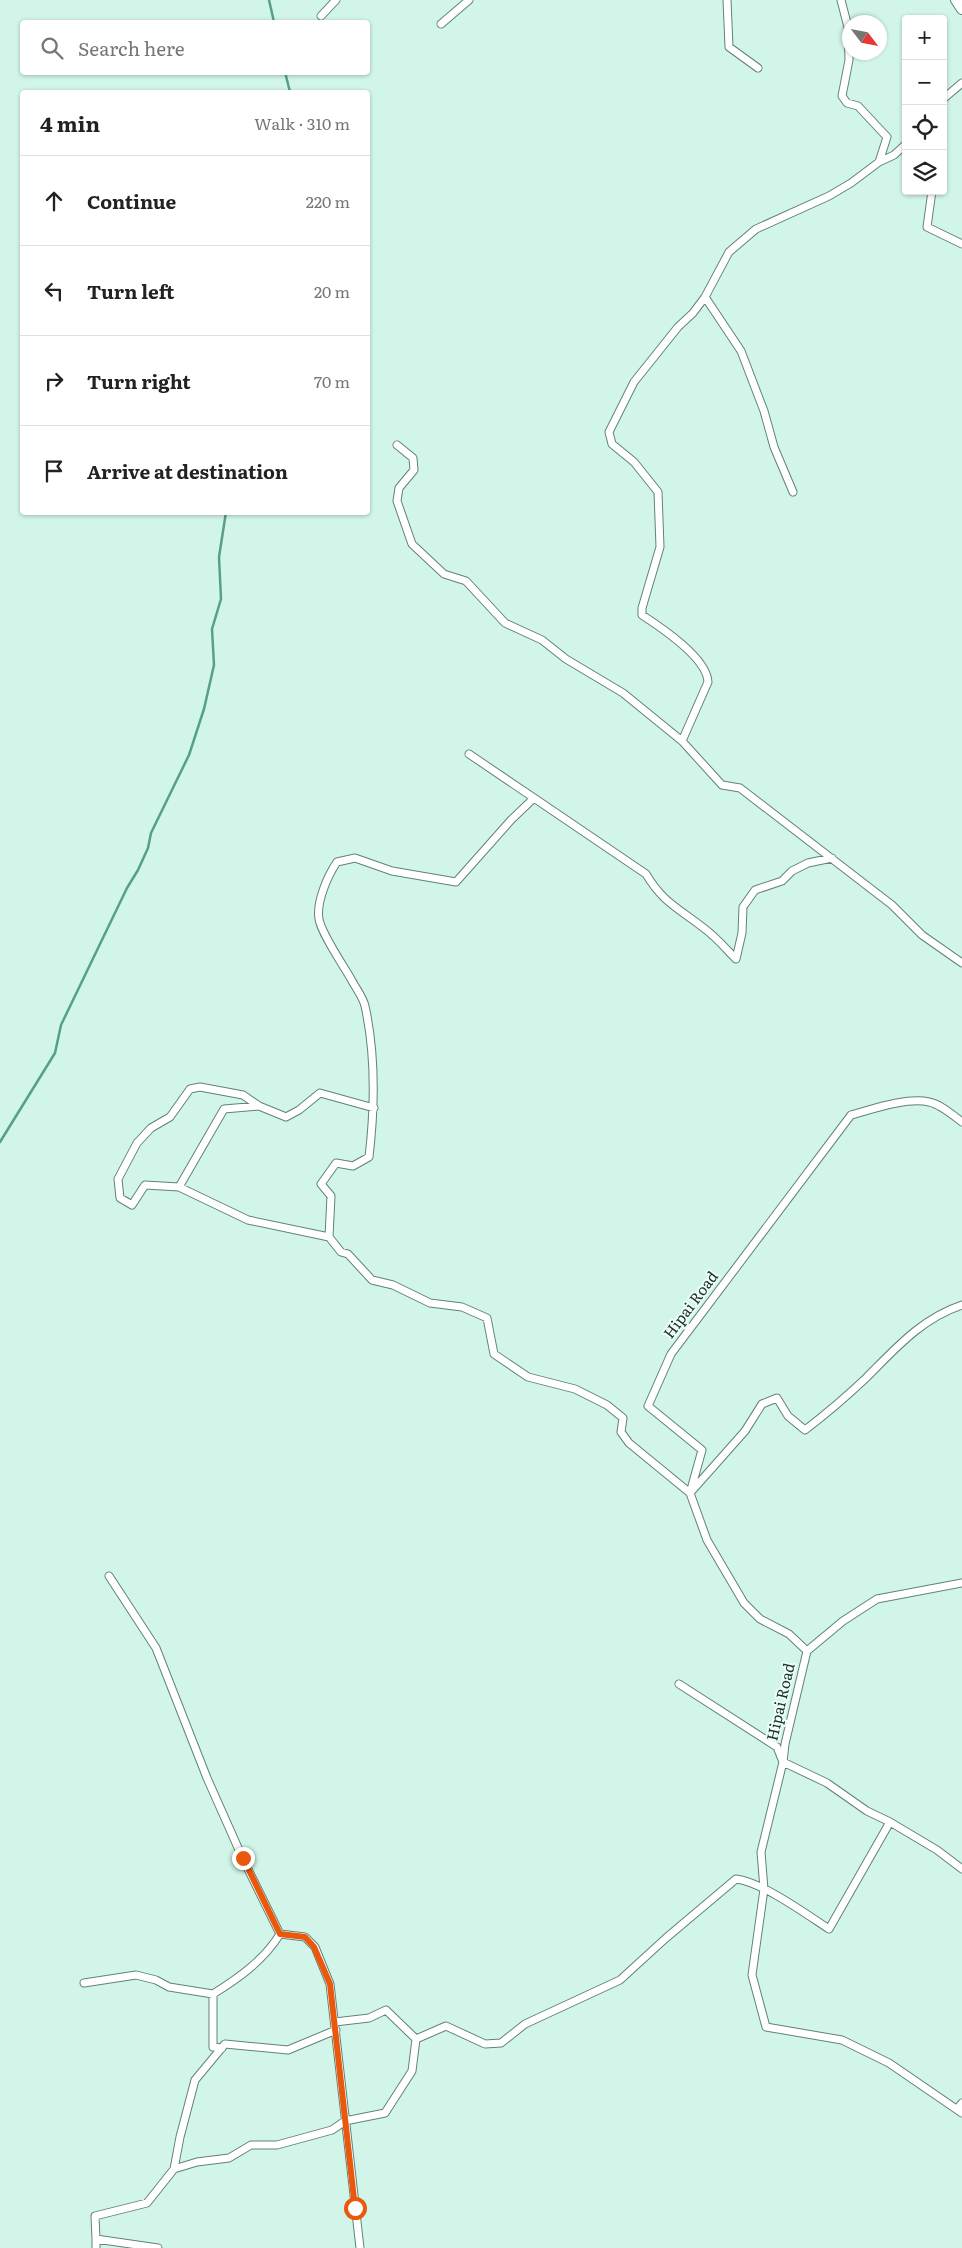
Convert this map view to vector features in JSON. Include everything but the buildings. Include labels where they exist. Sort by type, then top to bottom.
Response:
[{"type":"main road","points":[[956,0],[962,9]]},
{"type":"street","points":[[321,16],[336,0]]},
{"type":"street","points":[[440,24],[469,0]]},
{"type":"street","points":[[727,0],[729,48],[758,68]]},
{"type":"street","points":[[841,0],[848,26],[849,60],[842,96],[847,103],[858,106],[887,138],[879,162]]},
{"type":"street","points":[[947,96],[962,83]]},
{"type":"street","points":[[682,741],[708,682],[708,673],[690,652],[662,628],[642,615],[642,608],[660,547],[658,492],[634,462],[612,444],[609,432],[634,382],[678,326],[693,314],[705,297],[728,252],[756,229],[829,196],[851,183],[879,162],[894,155],[902,148]]},
{"type":"street","points":[[931,195],[927,227],[962,244]]},
{"type":"street","points":[[705,297],[741,351],[764,411],[774,447],[793,492]]},
{"type":"street","points":[[397,445],[413,458],[414,470],[399,488],[397,501],[412,544],[444,574],[466,580],[505,623],[542,640],[566,658],[623,693],[682,741],[722,785],[740,788],[892,905],[922,935],[962,963]]},
{"type":"street","points":[[469,754],[646,874],[654,888],[676,909],[704,927],[736,959],[742,933],[743,907],[755,890],[782,880],[792,871],[808,863],[832,858]]},
{"type":"street","points":[[329,1237],[332,1196],[321,1184],[336,1163],[353,1166],[369,1157],[374,1108],[374,1068],[365,1003],[332,948],[319,918],[323,890],[328,875],[337,862],[355,858],[392,871],[456,882],[511,820],[534,798]]},
{"type":"street","points":[[374,1108],[320,1093],[299,1110],[286,1116],[259,1106],[243,1095],[200,1087],[190,1089],[170,1117],[151,1128],[137,1143],[118,1179],[120,1198],[132,1205],[145,1185],[179,1187],[248,1220],[329,1237],[341,1252],[348,1254],[372,1280],[393,1285],[430,1303],[462,1307],[487,1318],[494,1354],[528,1377],[575,1389],[608,1405],[623,1418],[621,1432],[629,1443],[690,1493],[746,1430],[762,1404],[777,1398],[788,1416],[805,1430],[864,1380],[915,1330],[944,1310],[962,1305]]},
{"type":"street","name":"Hipai Road","points":[[959,2111],[889,2063],[842,2040],[766,2027],[752,1976],[764,1889],[761,1852],[807,1651],[789,1634],[760,1619],[744,1603],[707,1540],[690,1493],[702,1450],[648,1406],[671,1354],[852,1115],[895,1103],[929,1102],[951,1113],[962,1122]]},
{"type":"street","points":[[179,1187],[224,1110],[259,1106]]},
{"type":"street","points":[[109,1576],[156,1648],[207,1778],[280,1934]]},
{"type":"street","points":[[807,1651],[842,1621],[877,1599],[962,1583]]},
{"type":"street","points":[[680,1684],[777,1747],[783,1762],[827,1783],[867,1811],[890,1822],[937,1850],[962,1869]]},
{"type":"street","points":[[416,2039],[446,2026],[485,2044],[500,2043],[525,2024],[620,1980],[736,1879],[746,1880],[764,1889],[829,1929],[890,1822]]},
{"type":"street","points":[[84,1983],[136,1975],[156,1980],[169,1987],[213,1994],[236,1980],[270,1949],[280,1934]]},
{"type":"street","points":[[280,1934],[305,1937],[314,1947],[330,1984],[360,2248]]},
{"type":"street","points":[[213,1994],[213,2047],[222,2048]]},
{"type":"street","points":[[335,2022],[369,2018],[386,2010],[416,2039]]},
{"type":"street","points":[[96,2248],[94,2216],[148,2203],[174,2169],[180,2136],[195,2080],[225,2044],[288,2050],[336,2030]]},
{"type":"street","points":[[174,2169],[197,2162],[229,2158],[251,2145],[277,2145],[332,2130],[345,2122],[385,2114],[412,2071],[416,2039]]},
{"type":"street","points":[[959,2111],[962,2103]]},
{"type":"street","points":[[96,2239],[158,2248]]},
{"type":"waterway","points":[[269,0],[274,20]]},
{"type":"waterway","points":[[286,75],[290,90]]},
{"type":"waterway","points":[[0,1142],[55,1053],[61,1025],[127,888],[138,870],[148,848],[151,833],[189,755],[204,709],[214,665],[212,629],[221,599],[219,557],[226,515]]},
{"type":"route","points":[[243,1858],[280,1934],[305,1937],[314,1947],[330,1984],[355,2208]]}]
